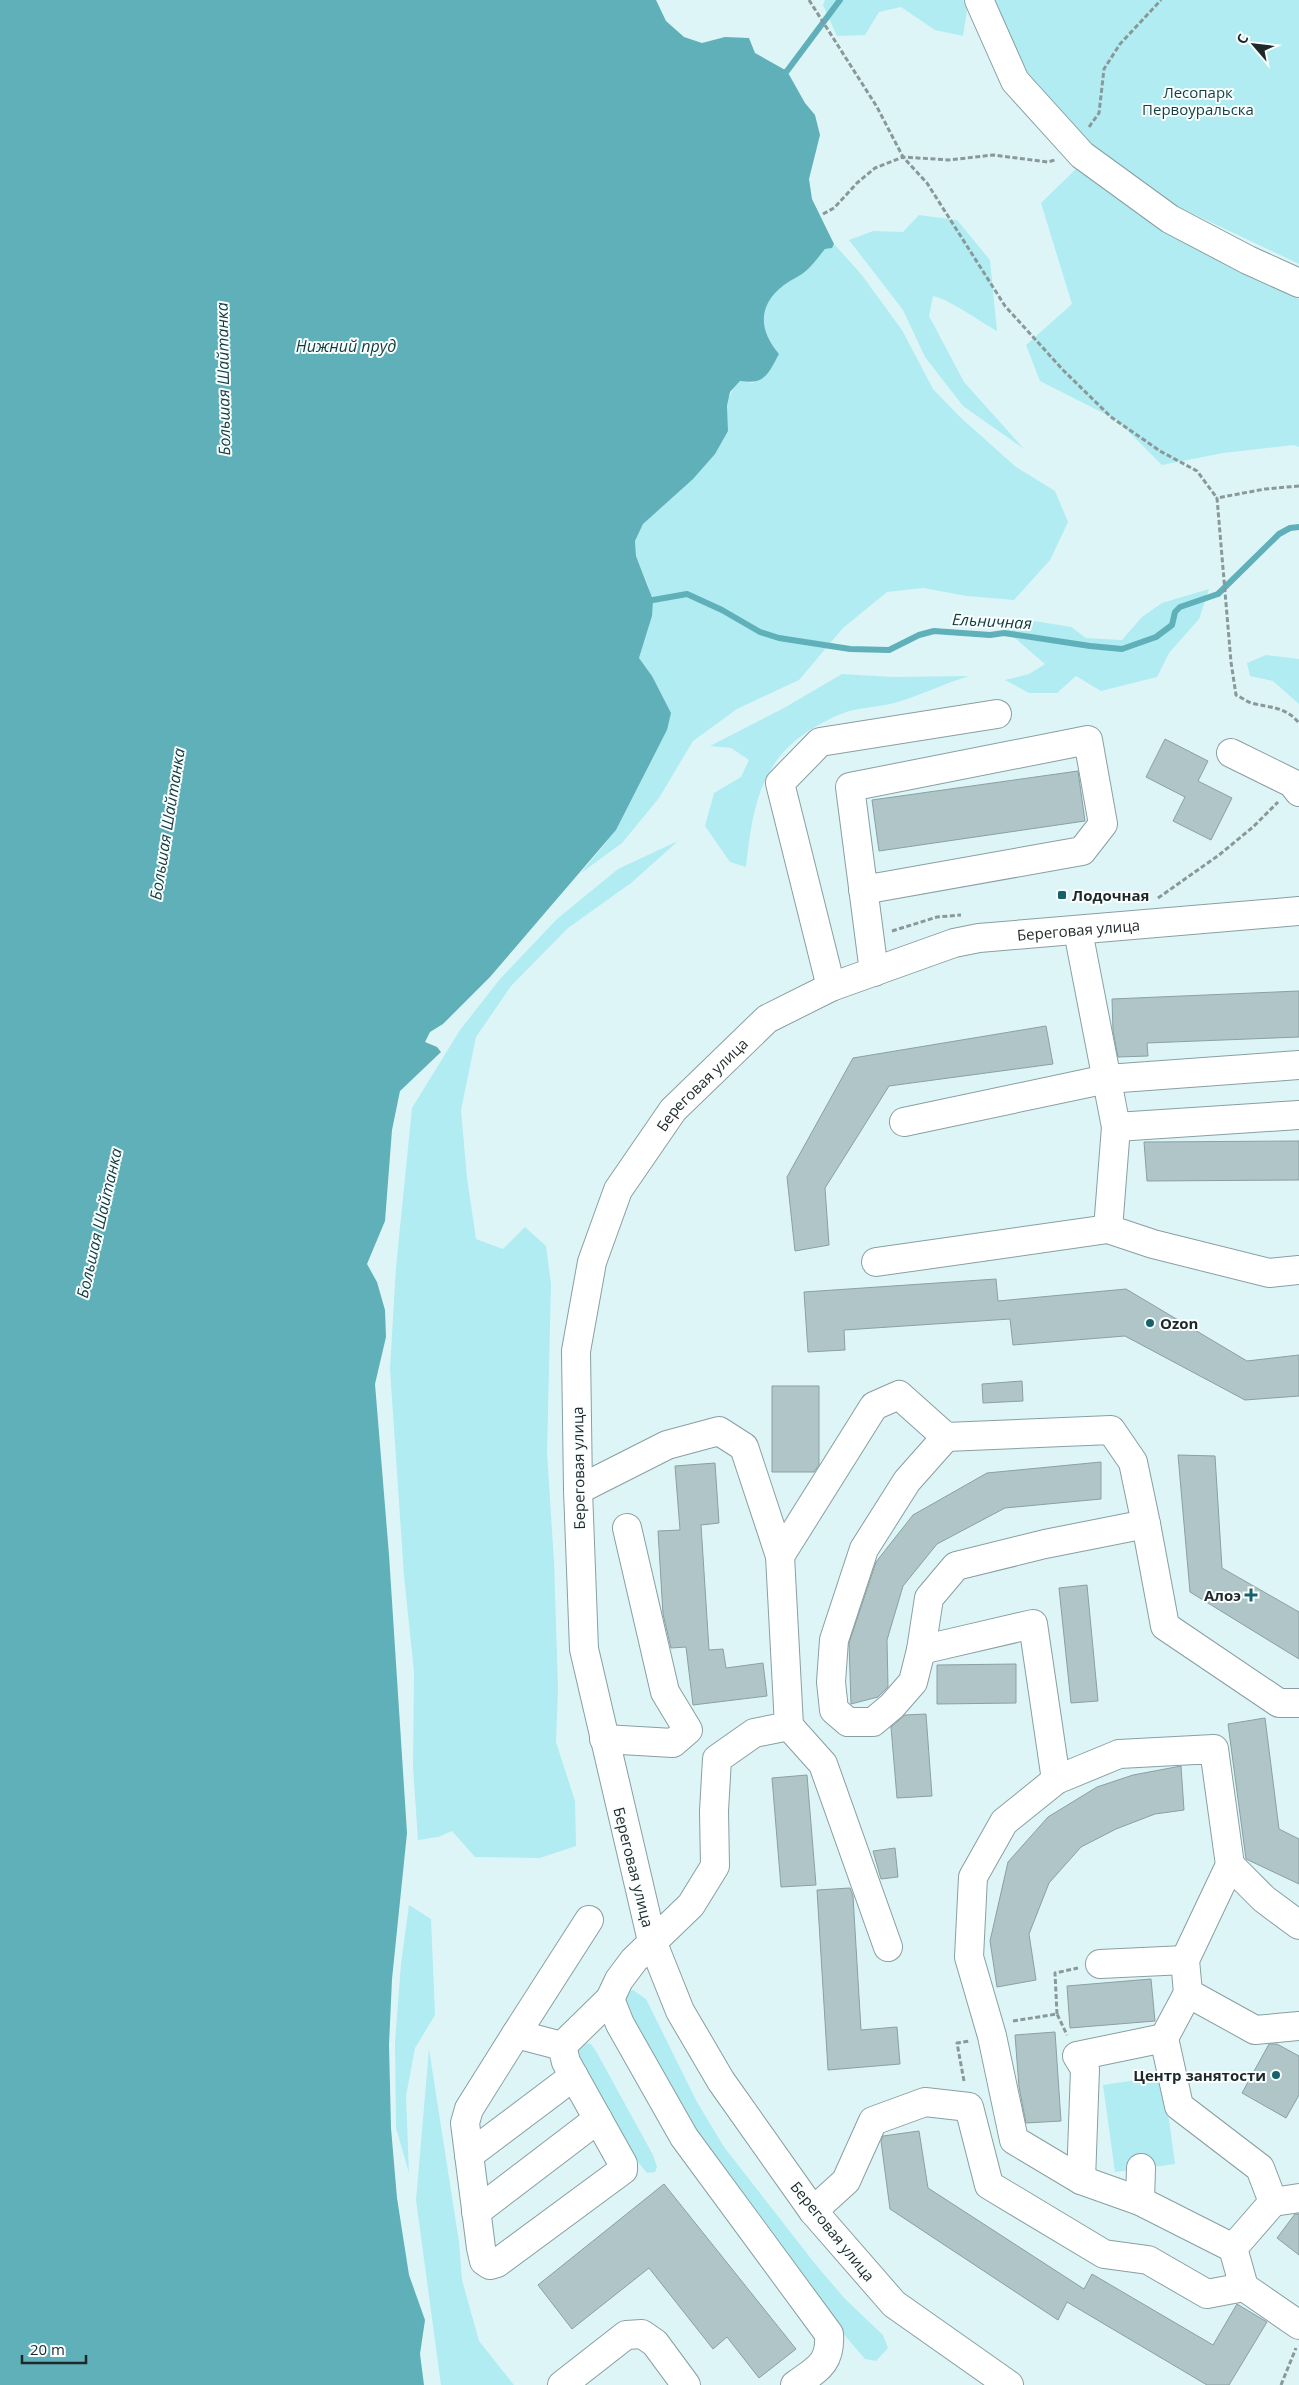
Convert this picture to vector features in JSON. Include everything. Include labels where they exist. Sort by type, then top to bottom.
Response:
[{"type":"main road","points":[[979,0],[1015,81],[1082,155],[1170,219],[1248,260],[1299,283]]},
{"type":"main road","points":[[830,987],[780,783],[820,742],[997,714]]},
{"type":"main road","points":[[864,890],[1082,851],[1103,824],[1088,740],[850,787],[874,972]]},
{"type":"main road","points":[[1230,753],[1296,788]]},
{"type":"main road","name":"Береговая улица","points":[[1009,2385],[894,2304],[813,2211],[717,2073],[680,2011],[652,1941],[584,1649],[578,1490],[576,1350],[592,1262],[618,1190],[673,1110],[767,1019],[830,987],[954,943],[980,938],[1299,911]]},
{"type":"main road","points":[[1078,931],[1116,1127],[1108,1229]]},
{"type":"main road","points":[[904,1122],[1107,1079],[1299,1064]]},
{"type":"main road","points":[[1116,1127],[1299,1115]]},
{"type":"main road","points":[[876,1262],[1108,1229],[1153,1244],[1269,1274],[1299,1270]]},
{"type":"main road","points":[[780,1556],[874,1406],[899,1395],[946,1437],[1111,1430],[1133,1462],[1165,1626],[1279,1703],[1299,1702]]},
{"type":"main road","points":[[578,1490],[667,1444],[719,1431],[744,1447],[780,1556],[789,1726],[823,1764],[888,1947]]},
{"type":"main road","points":[[946,1437],[907,1481],[864,1549],[834,1640],[831,1682],[834,1710],[848,1722],[873,1722],[892,1706],[913,1682],[921,1650],[929,1598],[956,1566],[1045,1544],[1146,1524]]},
{"type":"main road","points":[[604,1739],[673,1743],[688,1730],[664,1692],[627,1528]]},
{"type":"main road","points":[[921,1650],[1033,1624],[1056,1780]]},
{"type":"main road","points":[[562,2046],[610,1998],[619,1980],[652,1941],[691,1905],[715,1866],[714,1811],[717,1759],[754,1733],[789,1726]]},
{"type":"main road","points":[[1233,2248],[1286,2200],[1260,2168],[1179,2106],[1164,2038],[1188,1993],[1185,1960],[1230,1865],[1214,1749],[1119,1754],[1056,1780],[1004,1822],[973,1877],[969,1957],[992,2036],[1014,2140],[1081,2180],[1140,2201],[1233,2248],[1244,2287],[1299,2325]]},
{"type":"main road","points":[[1230,1865],[1264,1899],[1299,1925]]},
{"type":"main road","points":[[562,2046],[566,2062],[624,2164],[623,2170],[497,2263],[490,2265],[484,2261],[476,2212],[465,2123],[468,2109],[589,1920]]},
{"type":"main road","points":[[1100,1964],[1185,1960]]},
{"type":"main road","points":[[1188,1993],[1255,2030],[1299,2026]]},
{"type":"main road","points":[[610,1998],[620,2024],[684,2137],[829,2334],[830,2350],[821,2366],[795,2385]]},
{"type":"main road","points":[[516,2034],[562,2046]]},
{"type":"main road","points":[[1081,2180],[1085,2069],[1077,2056],[1164,2038]]},
{"type":"main road","points":[[469,2155],[574,2076]]},
{"type":"main road","points":[[813,2211],[846,2181],[873,2121],[925,2102],[969,2107],[989,2185],[1104,2254],[1148,2260],[1207,2294],[1244,2287]]},
{"type":"main road","points":[[476,2212],[598,2119]]},
{"type":"main road","points":[[1140,2201],[1141,2168]]},
{"type":"main road","points":[[562,2385],[626,2335],[642,2334],[655,2343],[686,2385]]},
{"type":"path","points":[[809,0],[872,100],[903,157],[926,183],[1005,306],[1063,370],[1111,417],[1160,451],[1197,471],[1217,498],[1231,662],[1236,695],[1251,703],[1268,705],[1292,714],[1299,722]]},
{"type":"path","points":[[823,214],[834,208],[875,168],[903,157],[949,160],[993,156],[1048,162],[1063,158],[1099,113],[1104,69],[1120,44],[1161,0]]},
{"type":"path","points":[[1217,498],[1265,489],[1299,486]]},
{"type":"path","points":[[1157,899],[1219,855],[1296,788]]},
{"type":"path","points":[[1077,2056],[1057,2014],[1055,1973],[1100,1964]]},
{"type":"path","points":[[1013,2020],[1057,2014]]},
{"type":"path","points":[[957,2043],[969,2107]]},
{"type":"path","points":[[1281,2385],[1297,2344],[1299,2345]]},
{"type":"green space","points":[[825,0],[963,0],[967,10],[963,36],[935,30],[901,7],[879,12],[865,35],[837,36],[823,5]]},
{"type":"green space","name":"Лесопарк Первоуральска","points":[[990,0],[1299,0],[1299,264],[1162,199],[1075,133],[1014,58]]},
{"type":"green space","points":[[1079,166],[1299,299],[1299,447],[1294,445],[1223,453],[1162,465],[1117,420],[1040,381],[1026,345],[1072,304],[1041,203]]},
{"type":"green space","points":[[919,215],[957,220],[990,260],[997,331],[956,306],[933,296],[929,316],[964,382],[1024,449],[963,406],[925,357],[903,310],[849,240],[873,231],[903,232]]},
{"type":"green space","points":[[834,244],[861,274],[902,330],[933,389],[960,417],[1016,467],[1055,491],[1068,522],[1050,560],[1014,600],[967,596],[923,588],[887,592],[843,628],[799,680],[737,709],[693,741],[659,798],[622,843],[581,873],[616,830],[667,730],[652,676],[639,658],[652,616],[648,585],[636,556],[635,541],[643,524],[728,431],[727,416],[731,392],[740,381],[753,383],[779,354],[772,345],[764,326],[765,309],[769,301],[784,285],[810,268],[825,249],[832,248]]},
{"type":"green space","points":[[1209,589],[1199,619],[1169,653],[1157,677],[1101,691],[1076,676],[1057,693],[1029,693],[1005,680],[1029,674],[1045,664],[994,620],[1034,621],[1071,627],[1086,638],[1122,640],[1142,617],[1162,603]]},
{"type":"green space","points":[[1266,655],[1299,659],[1299,704],[1273,681],[1250,676],[1247,663]]},
{"type":"green space","points":[[842,674],[893,677],[969,676],[894,703],[841,714],[815,727],[795,741],[768,774],[760,794],[749,840],[746,867],[730,862],[705,826],[714,793],[741,777],[749,760],[731,748],[710,746],[784,708]]},
{"type":"green space","points":[[678,841],[631,883],[568,928],[511,986],[476,1037],[461,1110],[467,1178],[476,1239],[503,1249],[525,1227],[546,1246],[551,1284],[547,1453],[554,1561],[558,1688],[556,1742],[575,1801],[576,1846],[540,1858],[475,1857],[452,1831],[438,1837],[418,1840],[413,1768],[414,1672],[404,1576],[390,1369],[396,1267],[412,1108],[460,1030],[500,979],[557,919],[618,869]]},
{"type":"green space","points":[[409,1905],[431,1919],[435,2015],[415,2048],[406,2096],[409,2173],[396,2128],[395,2042],[401,1964]]},
{"type":"green space","points":[[633,1990],[646,1999],[697,2102],[724,2147],[816,2265],[845,2299],[883,2335],[888,2348],[876,2361],[865,2359],[803,2287],[689,2133],[623,2008],[626,1993]]},
{"type":"green space","points":[[584,2043],[591,2044],[597,2053],[653,2155],[657,2167],[655,2172],[647,2173],[634,2157],[578,2056],[579,2047]]},
{"type":"green space","points":[[429,2049],[459,2242],[462,2280],[479,2341],[514,2385],[441,2385],[416,2200]]},
{"type":"green space","points":[[1163,2076],[1175,2164],[1115,2172],[1103,2085]]},
{"type":"water","name":"Нижний пруд","points":[[0,0],[656,0],[666,21],[684,37],[702,43],[725,37],[749,38],[755,53],[787,71],[805,103],[815,115],[820,135],[809,179],[812,199],[834,244],[832,248],[825,249],[810,268],[784,285],[769,301],[765,309],[764,326],[772,345],[779,354],[772,367],[765,377],[755,381],[740,381],[730,392],[727,406],[728,431],[715,454],[693,479],[643,524],[635,541],[636,556],[653,600],[652,616],[639,658],[652,676],[671,713],[667,730],[616,830],[490,977],[443,1024],[430,1032],[425,1042],[437,1047],[441,1052],[400,1091],[392,1130],[385,1221],[367,1264],[377,1282],[385,1310],[386,1337],[375,1384],[389,1555],[407,1833],[392,1979],[389,2045],[391,2128],[397,2198],[409,2275],[425,2320],[420,2354],[424,2385],[0,2385]]},
{"type":"building","points":[[1165,739],[1208,761],[1198,781],[1232,798],[1211,840],[1173,821],[1185,797],[1146,777]]},
{"type":"building","points":[[1078,771],[1085,821],[879,851],[872,800]]},
{"type":"building","points":[[1299,991],[1299,1037],[1147,1043],[1148,1056],[1118,1057],[1113,1031],[1112,999]]},
{"type":"building","points":[[1046,1026],[1053,1064],[889,1086],[825,1188],[829,1245],[795,1251],[787,1177],[853,1058]]},
{"type":"building","points":[[1299,1141],[1299,1180],[1147,1181],[1144,1142]]},
{"type":"building","points":[[996,1279],[998,1301],[1126,1289],[1247,1361],[1299,1355],[1299,1396],[1245,1400],[1125,1336],[1013,1345],[1010,1319],[844,1330],[845,1350],[808,1352],[804,1292]]},
{"type":"building","points":[[1022,1381],[1023,1401],[983,1403],[982,1384]]},
{"type":"building","points":[[772,1386],[819,1386],[819,1465],[814,1472],[772,1472]]},
{"type":"building","points":[[1178,1455],[1215,1456],[1222,1568],[1299,1612],[1299,1659],[1190,1592]]},
{"type":"building","points":[[1101,1462],[1101,1499],[1005,1508],[937,1544],[903,1586],[887,1640],[888,1687],[878,1697],[851,1704],[849,1643],[876,1562],[913,1515],[987,1473]]},
{"type":"building","points":[[715,1463],[719,1523],[701,1525],[709,1650],[723,1649],[726,1668],[763,1663],[767,1696],[693,1705],[686,1647],[671,1648],[663,1614],[658,1531],[680,1530],[675,1466]]},
{"type":"building","points":[[1087,1585],[1098,1701],[1071,1703],[1059,1588]]},
{"type":"building","points":[[1016,1664],[1016,1703],[937,1704],[937,1665]]},
{"type":"building","points":[[926,1714],[932,1796],[897,1798],[891,1727],[905,1715]]},
{"type":"building","points":[[1265,1718],[1279,1829],[1299,1839],[1299,1884],[1246,1859],[1228,1724]]},
{"type":"building","points":[[1181,1766],[1184,1810],[1155,1814],[1116,1829],[1081,1847],[1049,1883],[1029,1934],[1036,1980],[997,1987],[990,1941],[1008,1862],[1048,1817],[1097,1787],[1133,1775]]},
{"type":"building","points":[[807,1775],[816,1885],[781,1887],[772,1778]]},
{"type":"building","points":[[895,1848],[898,1877],[881,1879],[873,1851]]},
{"type":"building","points":[[850,1888],[853,1896],[861,2030],[897,2027],[900,2064],[828,2070],[817,1890]]},
{"type":"building","points":[[1151,1979],[1155,2021],[1070,2028],[1067,1986]]},
{"type":"building","points":[[1055,2032],[1061,2121],[1026,2123],[1019,2087],[1015,2035]]},
{"type":"building","name":"Центр занятости","points":[[1269,2044],[1277,2044],[1299,2056],[1299,2095],[1286,2118],[1242,2093]]},
{"type":"building","points":[[919,2131],[928,2188],[1084,2289],[1092,2274],[1213,2345],[1237,2304],[1267,2322],[1229,2385],[1207,2385],[1067,2302],[1058,2320],[890,2209],[881,2141],[883,2136]]},
{"type":"building","points":[[664,2184],[796,2349],[759,2378],[727,2337],[713,2349],[649,2268],[572,2329],[538,2285]]},
{"type":"building","points":[[1295,2214],[1299,2214],[1299,2255],[1277,2238]]},
{"type":"waterway","points":[[781,75],[787,71],[840,0]]},
{"type":"waterway","name":"Ельничная","points":[[653,600],[687,594],[722,610],[760,632],[779,638],[850,649],[889,650],[919,635],[934,631],[990,635],[1004,633],[1122,649],[1156,637],[1172,625],[1175,612],[1180,607],[1218,594],[1279,534],[1290,528],[1299,527]]},
{"type":"place","name":"Лодочная","points":[[1062,895]]},
{"type":"place","name":"Ozon","points":[[1150,1323]]},
{"type":"place","name":"Алоэ","points":[[1251,1595]]},
{"type":"place","name":"Центр занятости","points":[[1276,2075]]},
{"type":"water label","name":"Большая Шайтанка","points":[[223,379]]},
{"type":"water label","name":"Большая Шайтанка","points":[[167,824]]},
{"type":"water label","name":"Большая Шайтанка","points":[[99,1223]]}]
